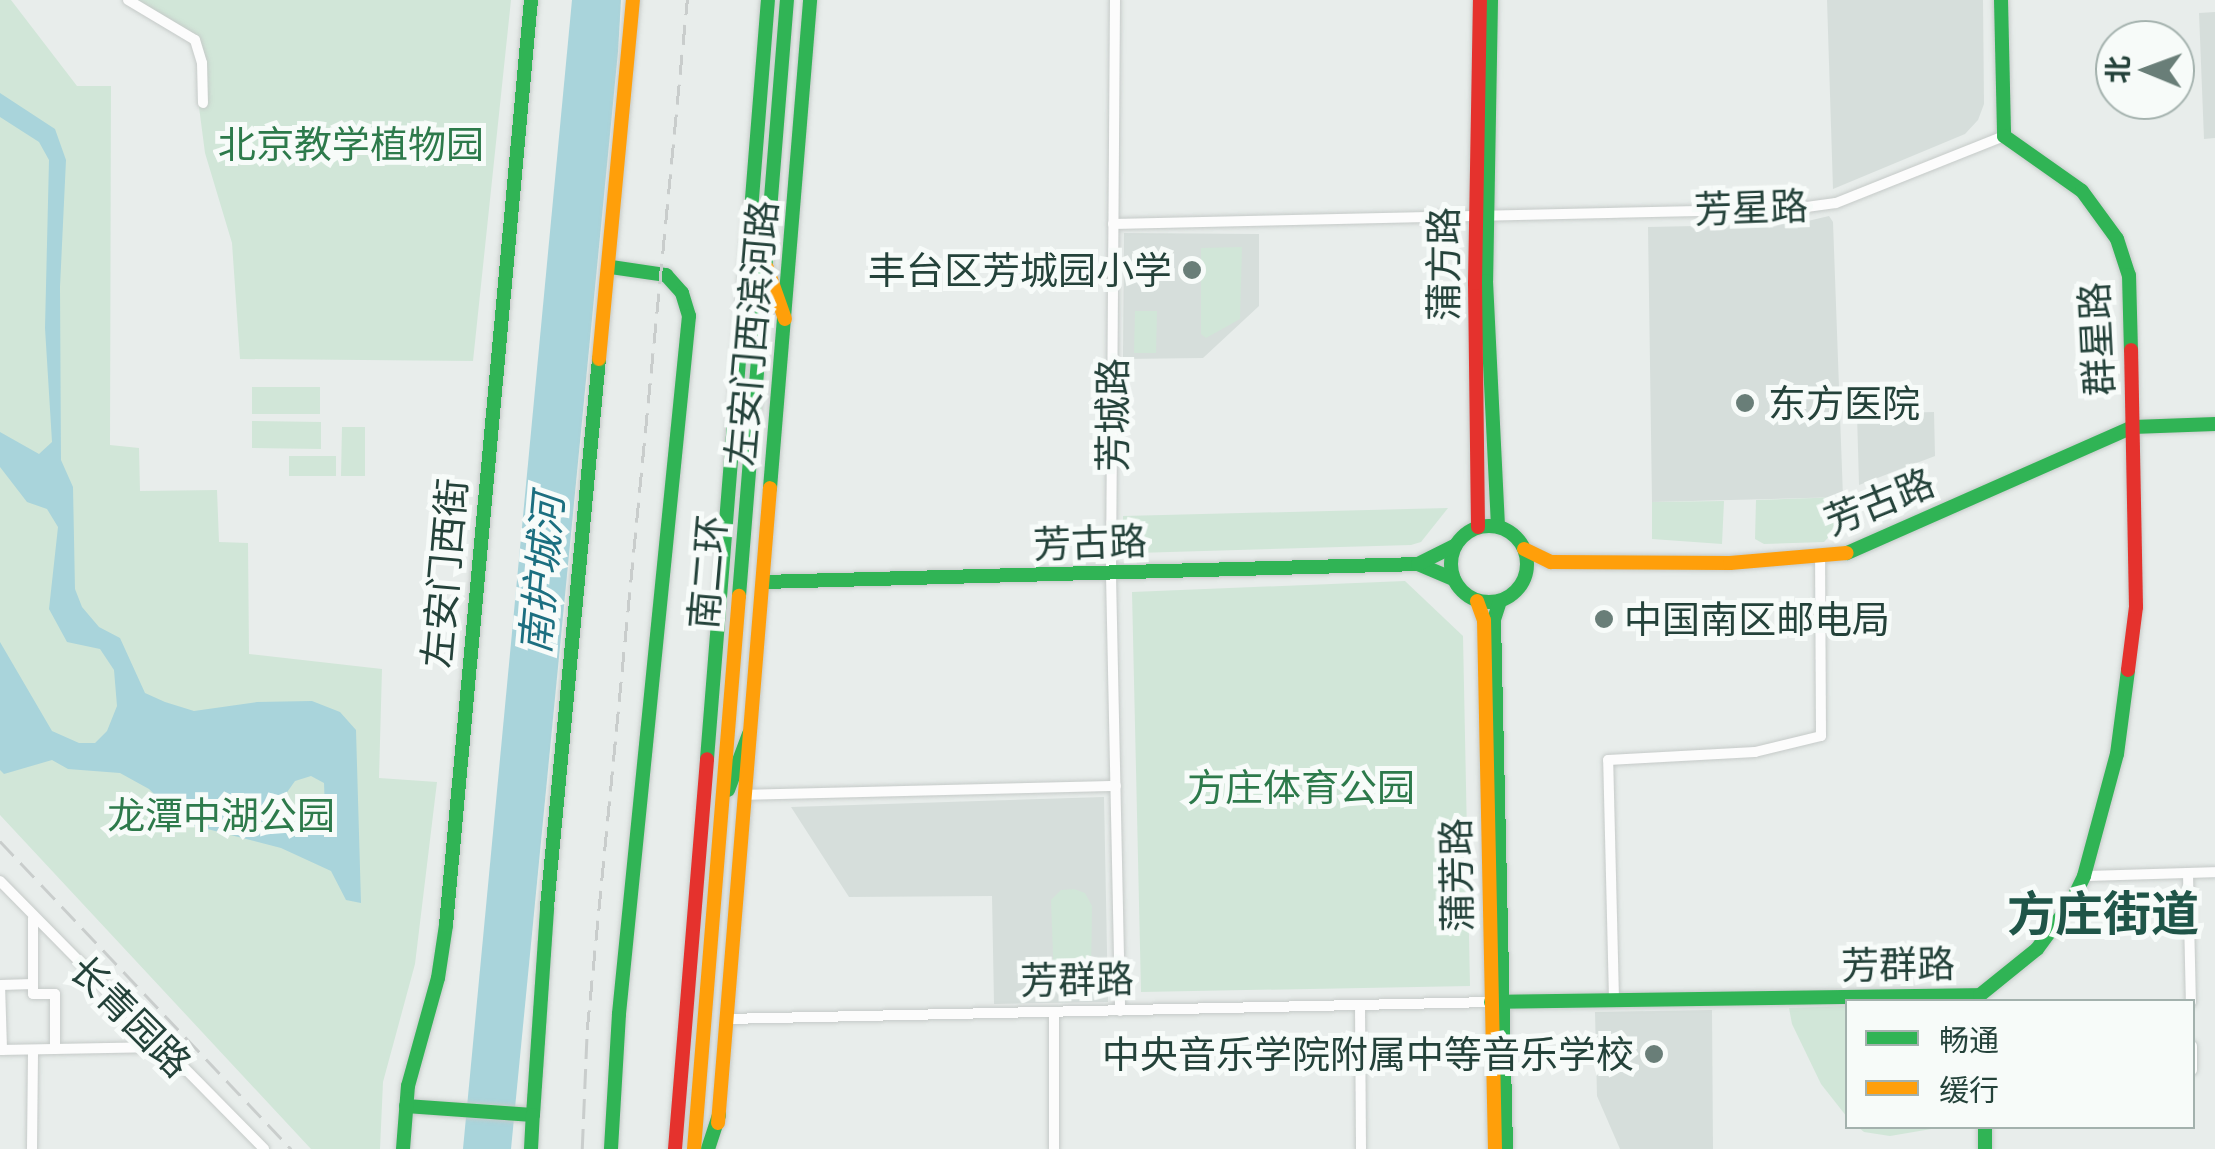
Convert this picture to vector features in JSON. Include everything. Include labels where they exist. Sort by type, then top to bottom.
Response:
[{"type":"main road","name":"左安门西街","points":[[403,1149],[406,1106],[446,925],[531,0]]},
{"type":"main road","points":[[530,1149],[526,1114],[633,0]]},
{"type":"main road","name":"南二环","points":[[675,1149],[768,0]]},
{"type":"main road","name":"南二环","points":[[694,1149],[787,0]]},
{"type":"main road","name":"左安门西滨河路","points":[[716,1149],[810,0]]},
{"type":"main road","name":"蒲方路","points":[[1478,527],[1480,0]]},
{"type":"main road","name":"蒲方路","points":[[1491,0],[1481,215],[1498,526]]},
{"type":"main road","points":[[2001,0],[2004,136]]},
{"type":"main road","name":"群星路","points":[[2004,136],[2082,191],[2117,239],[2129,275],[2133,427]]},
{"type":"main road","points":[[766,262],[785,320]]},
{"type":"main road","points":[[610,267],[656,270],[666,275],[682,293],[689,316],[619,1014],[610,1149]]},
{"type":"main road","name":"芳古路","points":[[1551,562],[1820,559],[1868,546],[2133,427],[2215,424]]},
{"type":"main road","name":"芳群路","points":[[1496,1002],[1980,998],[2037,949],[2071,903],[2084,876],[2117,754],[2136,607],[2133,427]]},
{"type":"main road","points":[[1418,564],[1456,545],[1478,527],[1498,526],[1512,533],[1524,550],[1526,575]]},
{"type":"main road","points":[[1454,580],[1451,564],[1456,545]]},
{"type":"main road","points":[[1524,550],[1551,562]]},
{"type":"main road","points":[[1418,564],[1454,580],[1478,601],[1500,601],[1516,592],[1526,575],[1551,562]]},
{"type":"main road","name":"芳古路","points":[[763,582],[1418,564]]},
{"type":"main road","name":"蒲芳路","points":[[1478,601],[1484,620],[1496,1002],[1506,1149]]},
{"type":"main road","name":"蒲芳路","points":[[1495,1149],[1494,620],[1500,601]]},
{"type":"main road","points":[[719,814],[749,734]]},
{"type":"main road","points":[[406,1106],[526,1114]]},
{"type":"main road","points":[[708,1149],[719,1115]]},
{"type":"street","points":[[128,0],[194,40],[202,63],[202,102]]},
{"type":"street","name":"芳城路","points":[[1114,0],[1111,574],[1120,1010]]},
{"type":"street","name":"芳星路","points":[[1113,224],[1792,208],[1836,203],[2004,136]]},
{"type":"street","points":[[1614,999],[1608,760],[1755,752],[1821,736],[1820,559]]},
{"type":"street","points":[[744,795],[1116,786]]},
{"type":"street","points":[[2084,876],[2215,872]]},
{"type":"street","points":[[2188,874],[2191,999]]},
{"type":"street","name":"长青园路","points":[[0,881],[264,1149]]},
{"type":"street","points":[[32,917],[33,994],[55,994],[56,1050]]},
{"type":"street","points":[[33,984],[0,984],[1,1050],[162,1047]]},
{"type":"street","name":"芳群路","points":[[725,1019],[1496,1002]]},
{"type":"street","points":[[1360,1005],[1361,1149]]},
{"type":"street","points":[[1054,1012],[1054,1149]]},
{"type":"street","points":[[32,1149],[33,1050]]},
{"type":"shaded area","points":[[1827,0],[1983,0],[1984,104],[1978,120],[1965,134],[1833,189]]},
{"type":"shaded area","points":[[2215,12],[2215,138],[2204,139],[2199,13]]},
{"type":"shaded area","name":"东方医院","points":[[1829,216],[1833,222],[1843,497],[1652,502],[1648,227],[1795,224]]},
{"type":"shaded area","name":"丰台区芳城园小学","points":[[1124,233],[1259,234],[1259,306],[1203,358],[1123,359]]},
{"type":"shaded area","points":[[1934,412],[1935,456],[1859,485],[1857,414]]},
{"type":"shaded area","points":[[1104,797],[1108,1002],[994,1004],[992,896],[849,897],[791,807]]},
{"type":"shaded area","name":"中央音乐学院附属中等音乐学校","points":[[1712,1010],[1713,1149],[1620,1149],[1597,1096],[1595,1012]]},
{"type":"green space","name":"龙潭中湖公园","points":[[0,0],[11,0],[77,86],[111,86],[110,445],[139,448],[140,491],[217,490],[219,542],[248,543],[249,654],[382,669],[379,778],[437,782],[415,964],[383,1082],[380,1149],[311,1149],[0,815]]},
{"type":"green space","name":"北京教学植物园","points":[[136,0],[511,0],[473,361],[240,359],[232,243],[205,153],[199,107],[201,43]]},
{"type":"green space","points":[[1242,247],[1240,319],[1206,338],[1201,334],[1201,248]]},
{"type":"green space","points":[[1135,311],[1157,311],[1156,353],[1134,353]]},
{"type":"green space","points":[[252,387],[320,387],[320,414],[252,414]]},
{"type":"green space","points":[[252,421],[321,422],[321,449],[252,448]]},
{"type":"green space","points":[[342,427],[365,427],[365,476],[341,476]]},
{"type":"green space","points":[[289,456],[336,456],[336,476],[289,476]]},
{"type":"green space","points":[[1843,497],[1837,528],[1824,542],[1764,544],[1755,539],[1756,500]]},
{"type":"green space","points":[[1724,501],[1722,544],[1652,539],[1652,502]]},
{"type":"green space","points":[[1448,508],[1421,542],[1411,545],[1136,553],[1123,540],[1123,516]]},
{"type":"green space","name":"方庄体育公园","points":[[1405,581],[1463,636],[1470,986],[1141,992],[1132,592]]},
{"type":"green space","points":[[1061,890],[1085,893],[1092,906],[1091,977],[1078,990],[1065,990],[1054,983],[1051,900]]},
{"type":"green space","points":[[1845,1006],[1845,1114],[1821,1084],[1792,1024],[1789,1008]]},
{"type":"green space","points":[[1860,1129],[1931,1129],[1890,1136]]},
{"type":"water","name":"南护城河","points":[[572,0],[621,0],[618,52],[511,1149],[463,1149]]},
{"type":"water","points":[[0,93],[55,129],[66,160],[60,287],[61,460],[73,487],[75,589],[82,607],[99,627],[120,638],[145,693],[165,702],[194,711],[257,702],[312,701],[340,712],[356,730],[361,903],[346,900],[331,871],[281,848],[184,823],[149,789],[120,773],[68,769],[52,760],[4,774],[0,770],[0,642],[52,731],[79,743],[95,743],[107,731],[117,706],[114,670],[100,649],[67,642],[49,609],[58,527],[47,509],[27,502],[0,467],[0,432],[39,454],[52,442],[45,328],[49,160],[39,142],[0,117]],"holes":[[[311,776],[324,783],[325,810],[286,827],[276,824],[273,812],[295,781]]]},
{"type":"railway","points":[[582,1149],[587,1030],[687,0]]},
{"type":"railway","points":[[0,841],[291,1149]]},
{"type":"traffic: fast","points":[[403,1149],[408,1086],[438,978],[446,925],[531,0]]},
{"type":"traffic: fast","points":[[707,759],[768,0]]},
{"type":"traffic: fast","points":[[739,596],[787,0]]},
{"type":"traffic: fast","points":[[770,488],[810,0]]},
{"type":"traffic: fast","points":[[1491,0],[1486,281],[1498,527]]},
{"type":"traffic: fast","points":[[2001,0],[2004,136],[2082,191],[2117,239],[2129,275],[2131,350]]},
{"type":"traffic: fast","points":[[611,267],[666,275],[682,293],[689,316],[619,1014],[611,1149]]},
{"type":"traffic: fast","points":[[406,1106],[533,1115],[547,907],[599,359]]},
{"type":"traffic: fast","points":[[1847,553],[2133,427],[2215,424]]},
{"type":"traffic: fast","points":[[1489,526],[1516,537],[1527,564],[1516,591],[1489,602],[1462,591],[1451,564],[1462,537],[1489,526]]},
{"type":"traffic: fast","points":[[763,582],[1418,564],[1456,545]]},
{"type":"traffic: fast","points":[[1418,564],[1454,579]]},
{"type":"traffic: fast","points":[[1500,601],[1494,620],[1506,1149]]},
{"type":"traffic: fast","points":[[1491,1002],[1980,995],[2037,949],[2071,903],[2084,876],[2117,754],[2128,670]]},
{"type":"traffic: fast","points":[[728,790],[749,734]]},
{"type":"traffic: fast","points":[[531,1149],[533,1115]]},
{"type":"traffic: fast","points":[[708,1149],[719,1115]]},
{"type":"traffic: fast","points":[[1985,1129],[1985,1149]]},
{"type":"traffic: slow","points":[[599,359],[633,0]]},
{"type":"traffic: slow","points":[[767,268],[785,319]]},
{"type":"traffic: slow","points":[[718,1123],[770,488]]},
{"type":"traffic: slow","points":[[1524,549],[1551,562],[1730,563],[1847,553]]},
{"type":"traffic: slow","points":[[694,1149],[739,596]]},
{"type":"traffic: slow","points":[[1477,601],[1484,620],[1495,1149]]},
{"type":"traffic: jam","points":[[1478,527],[1475,283],[1480,0]]},
{"type":"traffic: jam","points":[[2128,670],[2136,607],[2131,350]]},
{"type":"traffic: jam","points":[[675,1149],[707,759]]},
{"type":"place","name":"丰台区芳城园小学","points":[[1192,270]]},
{"type":"place","name":"东方医院","points":[[1745,403]]},
{"type":"place","name":"中国南区邮电局","points":[[1604,619]]},
{"type":"place","name":"中央音乐学院附属中等音乐学校","points":[[1654,1054]]},
{"type":"district","name":"方庄街道","points":[[2103,913]]}]
